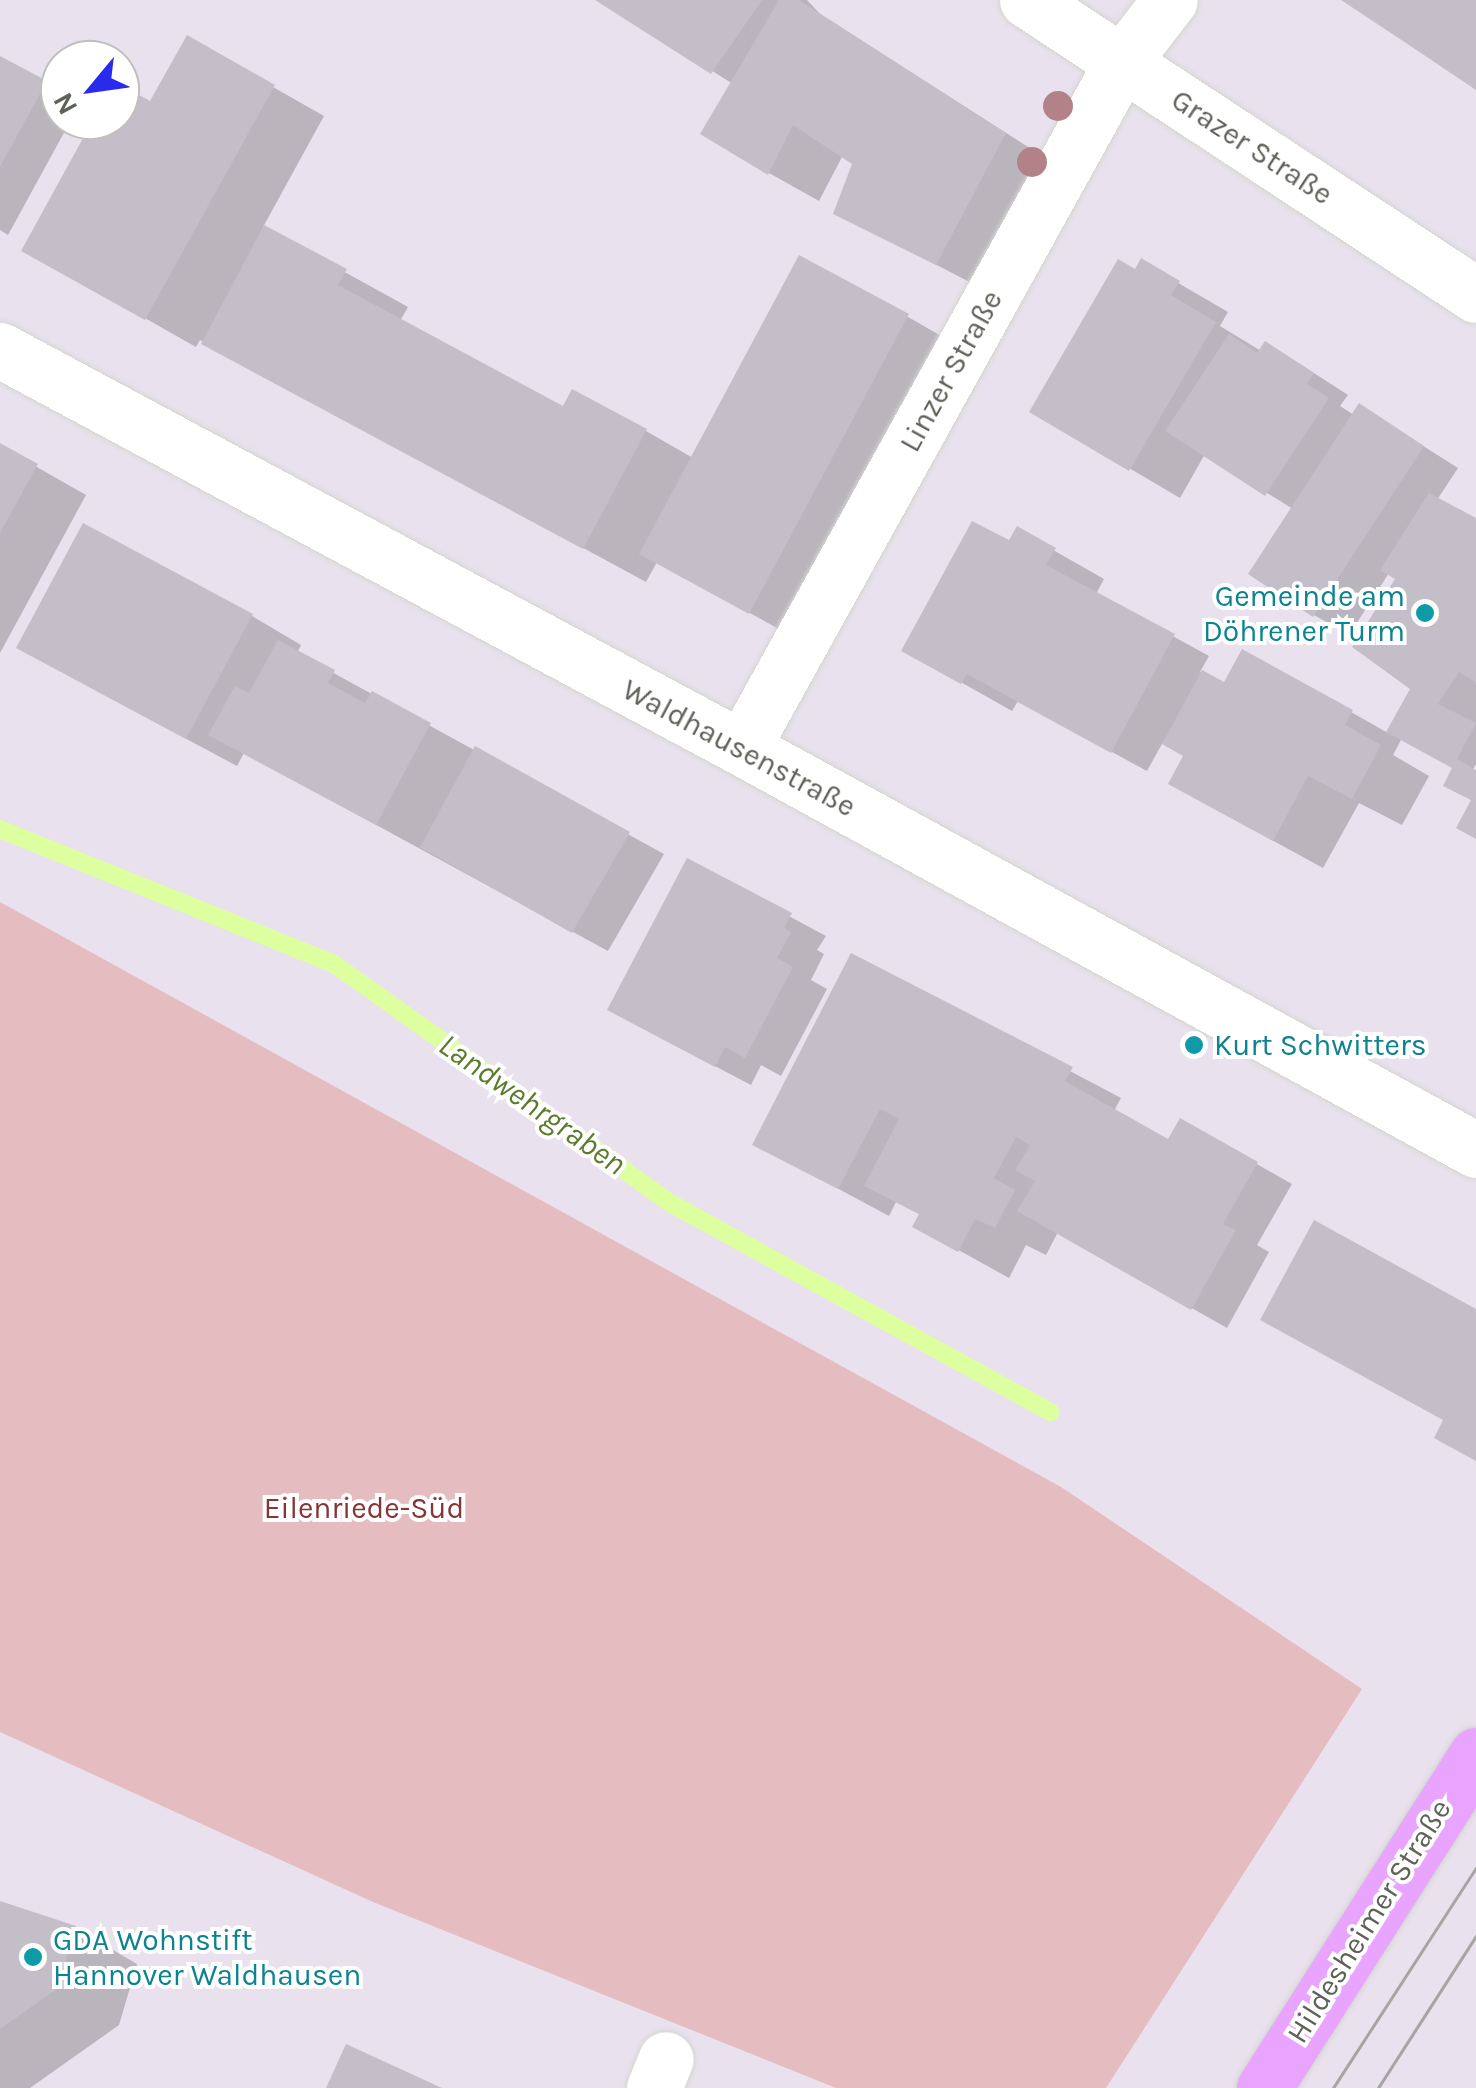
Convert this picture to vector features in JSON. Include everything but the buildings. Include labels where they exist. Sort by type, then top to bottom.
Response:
[{"type":"main road","name":"Hildesheimer Straße","points":[[1264,2088],[1476,1755]]},
{"type":"street","name":"Grazer Straße","points":[[1027,0],[1476,295]]},
{"type":"street","name":"Linzer Straße","points":[[742,748],[1122,62],[1170,0]]},
{"type":"street","name":"Waldhausenstraße","points":[[0,350],[742,748],[1476,1150]]},
{"type":"green space","name":"Eilenriede-Süd","points":[[0,902],[1061,1487],[1362,1689],[1106,2088],[836,2088],[373,1902],[0,1732]]},
{"type":"waterway","name":"Landwehrgraben","points":[[0,829],[334,964],[672,1204],[1051,1412]]},
{"type":"tram line","points":[[1333,2088],[1476,1868]]},
{"type":"tram line","points":[[1378,2088],[1476,1936]]},
{"type":"place","name":"Gemeinde am Döhrener Turm","points":[[1425,613]]},
{"type":"place","name":"Kurt Schwitters","points":[[1194,1045]]},
{"type":"place","name":"GDA Wohnstift Hannover Waldhausen","points":[[33,1957]]}]
